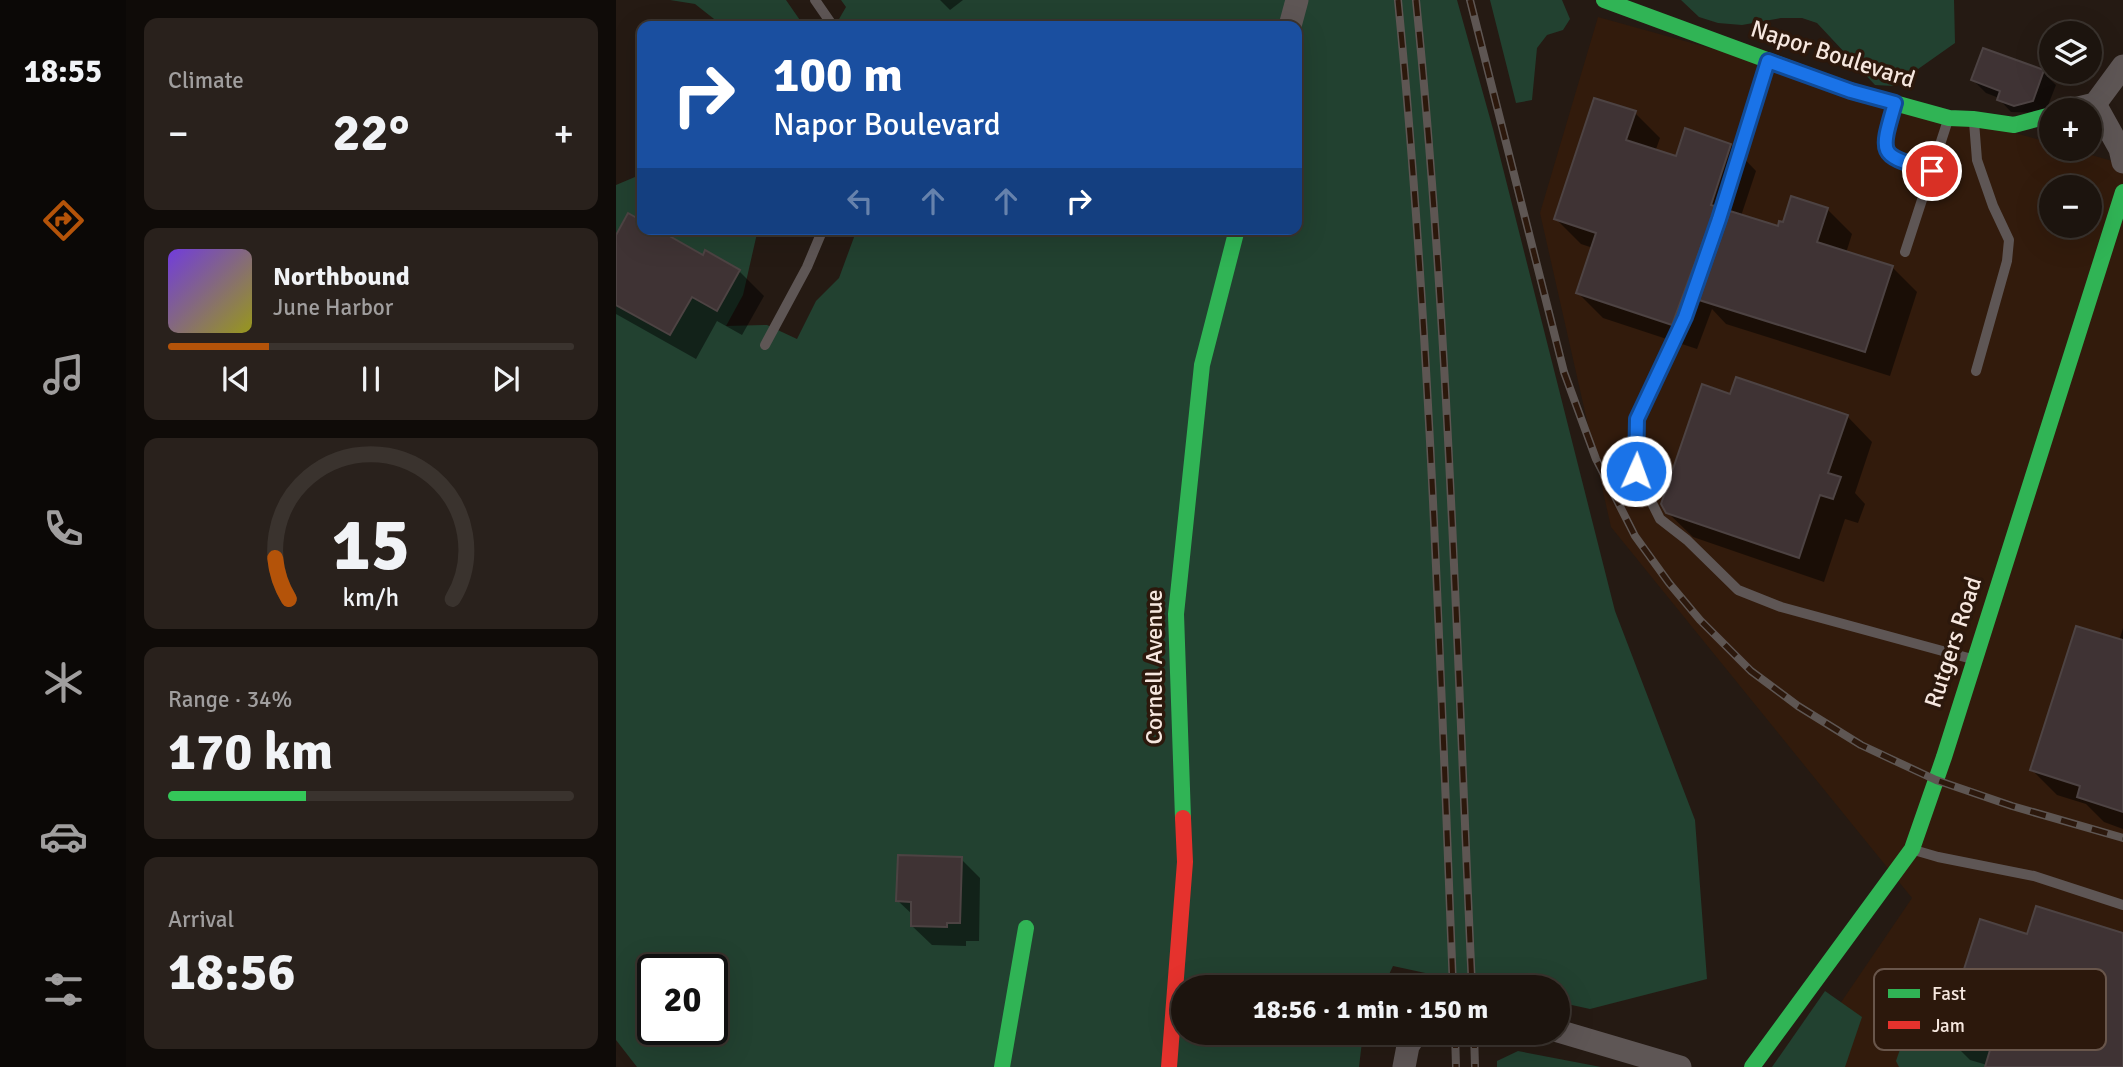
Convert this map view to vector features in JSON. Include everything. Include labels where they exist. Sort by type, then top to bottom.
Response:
[{"type":"street","points":[[1291,21],[1297,0]]},
{"type":"street","name":"Napor Boulevard","points":[[1604,0],[1851,91],[1948,118],[2014,125],[2039,118]]},
{"type":"street","points":[[2099,98],[2118,73]]},
{"type":"street","points":[[2102,117],[2120,149],[2123,162]]},
{"type":"street","name":"Rutgers Road","points":[[1752,1067],[1912,849],[1944,757],[2123,192]]},
{"type":"street","name":"Cornell Avenue","points":[[1168,1067],[1185,862],[1176,614],[1202,365],[1235,235]]},
{"type":"street","points":[[1002,1067],[1026,928]]},
{"type":"street","points":[[1570,1035],[1680,1067]]},
{"type":"lane","points":[[815,0],[830,21]]},
{"type":"lane","points":[[1768,61],[1719,219],[1685,317],[1637,419],[1636,471],[1660,519],[1687,540],[1738,590],[1781,607],[1975,660]]},
{"type":"lane","points":[[1895,103],[1885,139],[1886,150],[1892,158],[1932,171]]},
{"type":"lane","points":[[1905,252],[1948,118]]},
{"type":"lane","points":[[1973,119],[1977,160],[2008,240],[2007,261],[1976,371]]},
{"type":"lane","points":[[765,345],[807,267],[820,235]]},
{"type":"lane","points":[[1912,849],[1938,857],[2034,876],[2123,905]]},
{"type":"shaded area","points":[[1598,17],[2039,140],[2039,161],[2102,161],[2102,158],[2123,164],[2123,1067],[1797,1067],[1912,898],[1611,527],[1540,213]]},
{"type":"green space","points":[[670,0],[786,0],[801,21],[717,21],[695,4]]},
{"type":"green space","points":[[841,0],[1457,0],[1493,129],[1615,611],[1695,820],[1707,979],[1590,1009],[1570,1005],[1570,975],[1435,975],[1393,966],[1389,975],[1171,975],[1171,1045],[1362,1045],[1359,1067],[637,1067],[616,1040],[616,185],[637,176],[637,235],[757,235],[743,295],[726,326],[767,325],[797,339],[816,301],[839,278],[855,235],[1302,235],[1302,21],[838,21],[846,7]]},
{"type":"green space","points":[[1490,0],[1562,0],[1570,19],[1563,30],[1547,35],[1537,48],[1532,100],[1516,103]]},
{"type":"green space","points":[[1681,0],[1954,0],[1955,43],[1894,86],[1875,85],[1817,23],[1802,18],[1781,18],[1742,25],[1718,23],[1699,17]]},
{"type":"green space","points":[[1825,991],[1862,1017],[1845,1067],[1772,1067]]},
{"type":"green space","points":[[1900,1050],[1990,1050],[1985,1067],[1899,1067],[1896,1061]]},
{"type":"green space","points":[[1518,1051],[1601,1067],[1497,1067],[1497,1061]]},
{"type":"building","points":[[1983,48],[2039,68],[2039,84],[2033,101],[2014,106],[1997,100],[2000,91],[1971,80]]},
{"type":"building","points":[[1594,98],[1636,111],[1626,140],[1676,156],[1685,128],[1731,144],[1711,205],[1715,206],[1712,217],[1672,325],[1576,293],[1596,233],[1554,219]]},
{"type":"building","points":[[1791,196],[1828,208],[1817,242],[1893,266],[1865,352],[1699,300],[1730,211],[1778,226],[1779,221],[1783,222]]},
{"type":"building","points":[[628,213],[637,218],[637,235],[668,235],[703,255],[705,250],[740,270],[717,311],[692,297],[670,335],[616,305],[616,235]]},
{"type":"building","points":[[1736,377],[1848,415],[1828,473],[1841,477],[1833,499],[1820,495],[1799,558],[1666,513],[1661,504],[1702,384],[1730,394]]},
{"type":"building","points":[[2076,626],[2123,640],[2123,812],[2077,797],[2080,786],[2030,770]]},
{"type":"building","points":[[898,855],[962,857],[960,923],[947,923],[947,927],[911,926],[911,902],[896,901]]},
{"type":"building","points":[[2036,906],[2123,933],[2123,1067],[1985,1067],[1990,1050],[2106,1050],[2106,969],[1964,969],[1980,919],[2027,934]]},
{"type":"railway","points":[[1398,0],[1426,370],[1453,975]]},
{"type":"railway","points":[[1416,0],[1437,246],[1471,975]]},
{"type":"railway","points":[[1470,0],[1564,372],[1596,459],[1635,536],[1669,583],[1700,620],[1751,671],[1798,706],[1861,745],[1936,780],[2012,806],[2123,838]]},
{"type":"railway","points":[[1455,1045],[1456,1067]]},
{"type":"railway","points":[[1474,1045],[1475,1067]]},
{"type":"traffic: fast","points":[[1604,0],[1851,91],[1949,118],[2014,125],[2039,118]]},
{"type":"traffic: fast","points":[[1752,1067],[1912,849],[1944,757],[2123,192]]},
{"type":"traffic: fast","points":[[1183,818],[1176,614],[1202,365],[1235,235]]},
{"type":"traffic: fast","points":[[1002,1067],[1026,928]]},
{"type":"traffic: jam","points":[[1169,1067],[1185,862],[1183,818]]},
{"type":"route","points":[[1636,471],[1637,419],[1685,317],[1719,219],[1768,61],[1851,91],[1895,103],[1885,139],[1886,150],[1892,158],[1932,171]]}]
